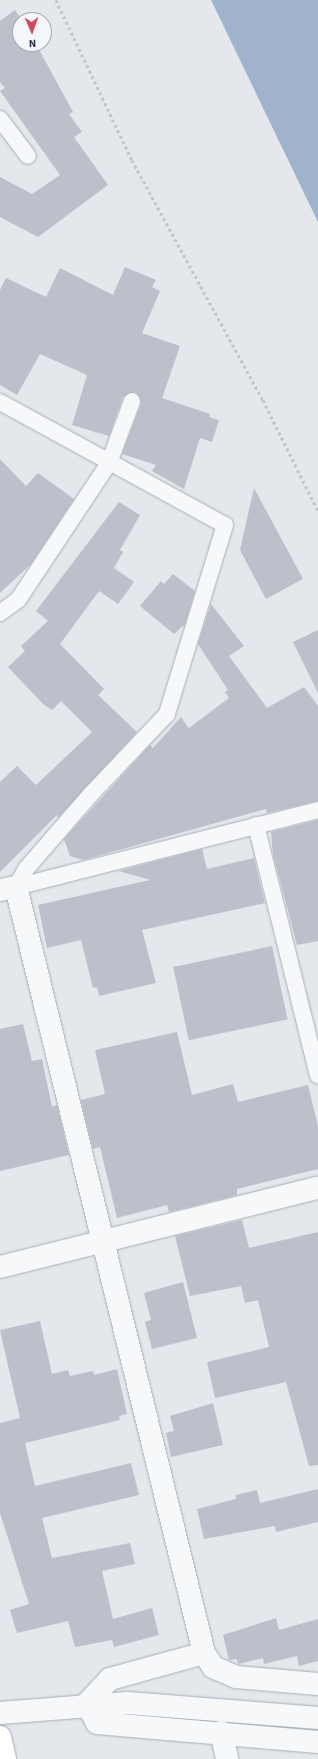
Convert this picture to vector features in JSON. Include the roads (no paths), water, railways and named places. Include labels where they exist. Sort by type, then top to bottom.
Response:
[{"type":"highway","points":[[0,1737],[5,1759]]},
{"type":"street","points":[[8,888],[105,1243],[204,1653],[213,1667],[236,1677],[318,1684]]},
{"type":"street","points":[[0,1267],[105,1243],[318,1188]]},
{"type":"street","points":[[87,1704],[110,1679],[204,1653]]},
{"type":"street","points":[[0,1712],[87,1704],[128,1703],[318,1718]]},
{"type":"street","points":[[87,1704],[97,1723],[220,1732],[318,1742]]},
{"type":"street","points":[[220,1732],[227,1759]]},
{"type":"lane","points":[[0,119],[28,156]]},
{"type":"lane","points":[[0,613],[18,600],[109,463],[132,401]]},
{"type":"lane","points":[[0,402],[109,463],[225,525],[167,714],[91,794],[8,888]]},
{"type":"lane","points":[[8,888],[256,824],[318,810]]},
{"type":"lane","points":[[256,824],[318,1075]]},
{"type":"water","points":[[211,0],[318,0],[318,222]]}]
